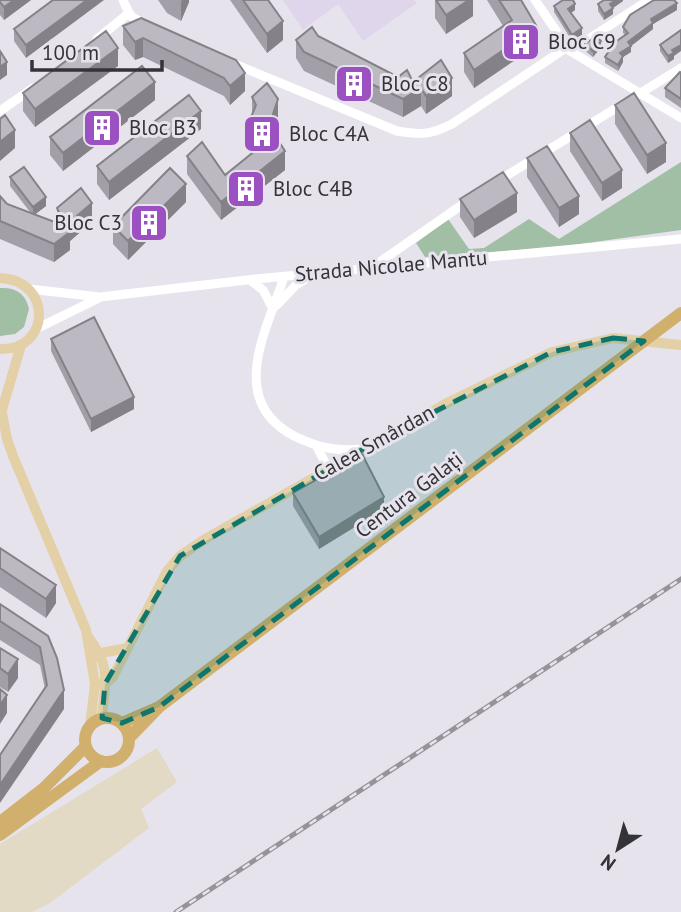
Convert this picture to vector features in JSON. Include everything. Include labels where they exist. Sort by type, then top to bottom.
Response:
[{"type":"highway","name":"Centura Galați","points":[[129,738],[159,707],[681,313]]},
{"type":"highway","name":"Centura Galați","points":[[122,723],[149,709],[159,707]]},
{"type":"highway","points":[[102,718],[111,718],[122,723],[129,738],[123,755],[113,761],[102,761],[92,755],[85,739],[90,726],[102,718]]},
{"type":"highway","points":[[0,822],[44,789],[86,746]]},
{"type":"highway","points":[[0,835],[102,761]]},
{"type":"main road","points":[[0,278],[21,282],[29,289],[39,308],[36,329],[22,345],[1,406],[13,456],[97,658],[106,665],[90,726]]},
{"type":"main road","name":"Calea Smârdan","points":[[101,685],[113,677],[157,586],[180,556],[205,539],[445,404],[552,352],[613,338],[681,345]]},
{"type":"main road","points":[[0,349],[22,345]]},
{"type":"main road","points":[[97,658],[127,648]]},
{"type":"main road","points":[[101,685],[102,718]]},
{"type":"street","points":[[123,0],[129,13],[138,21],[160,31]]},
{"type":"street","points":[[535,0],[568,50],[681,118]]},
{"type":"street","points":[[219,58],[397,131],[421,135],[452,124],[649,0]]},
{"type":"street","points":[[94,42],[129,13]]},
{"type":"street","points":[[494,183],[681,68]]},
{"type":"street","points":[[0,111],[39,83]]},
{"type":"street","points":[[369,269],[483,191]]},
{"type":"street","name":"Strada Nicolae Mantu","points":[[29,289],[100,297],[681,239]]},
{"type":"street","points":[[273,309],[296,285],[317,274]]},
{"type":"street","points":[[284,277],[260,342],[258,356],[256,380],[265,411],[273,422],[285,431],[317,447],[338,451],[362,449]]},
{"type":"street","points":[[250,280],[263,290],[273,309]]},
{"type":"street","name":"Strada Nicolae Mantu","points":[[36,329],[100,297]]},
{"type":"street","points":[[317,447],[328,468]]},
{"type":"highlighted area","points":[[613,338],[644,341],[159,707],[122,723],[102,718],[105,684],[180,556],[377,441],[552,352]]},
{"type":"shaded area","points":[[283,0],[414,0],[417,3],[363,41],[338,4],[303,30]]},
{"type":"shaded area","points":[[157,748],[177,782],[141,809],[149,828],[50,903],[32,912],[0,912],[0,844]]},
{"type":"green space","points":[[681,162],[681,230],[558,247],[425,257],[416,243],[448,219],[469,249],[484,248],[529,219],[559,239]]},
{"type":"green space","points":[[0,288],[19,292],[28,304],[24,327],[15,334],[0,336]]},
{"type":"building","points":[[0,0],[14,0],[4,7]]},
{"type":"building","points":[[53,0],[87,0],[26,45],[14,29]]},
{"type":"building","points":[[243,0],[268,0],[283,21],[267,34]]},
{"type":"building","points":[[436,0],[469,0],[446,15]]},
{"type":"building","points":[[499,0],[521,0],[537,27],[474,70],[464,53],[512,20]]},
{"type":"building","points":[[563,0],[573,0],[575,4],[568,9],[582,28],[572,35],[554,6]]},
{"type":"building","points":[[604,0],[616,0],[610,4],[613,8],[604,14],[598,4]]},
{"type":"building","points":[[654,0],[674,0],[677,3],[651,19],[653,23],[628,42],[631,46],[620,53],[623,56],[618,65],[605,57],[614,43],[628,33],[623,27],[630,15]]},
{"type":"building","points":[[141,18],[236,60],[245,73],[230,86],[224,78],[143,38],[135,42],[123,26]]},
{"type":"building","points":[[312,27],[318,36],[398,77],[407,70],[413,82],[441,60],[452,78],[426,96],[421,88],[403,99],[304,52],[296,40]]},
{"type":"building","points":[[681,30],[681,45],[668,56],[660,45]]},
{"type":"building","points":[[106,31],[118,48],[35,109],[23,93]]},
{"type":"building","points":[[596,36],[601,41],[593,51],[585,44]]},
{"type":"building","points":[[0,51],[7,62],[0,67]]},
{"type":"building","points":[[142,66],[155,82],[63,153],[50,137]]},
{"type":"building","points":[[681,73],[681,99],[665,88]]},
{"type":"building","points":[[267,83],[278,99],[269,126],[285,151],[221,202],[187,156],[202,142],[225,175],[261,146],[247,127],[256,105],[252,97]]},
{"type":"building","points":[[634,93],[666,143],[647,155],[615,105]]},
{"type":"building","points":[[189,95],[201,111],[109,182],[97,166]]},
{"type":"building","points":[[5,115],[15,130],[0,142],[0,119]]},
{"type":"building","points":[[590,120],[622,170],[602,183],[570,133]]},
{"type":"building","points":[[547,146],[579,196],[559,208],[527,158]]},
{"type":"building","points":[[24,167],[46,197],[33,207],[10,177]]},
{"type":"building","points":[[170,168],[186,184],[128,241],[113,226]]},
{"type":"building","points":[[503,172],[517,193],[474,220],[460,199]]},
{"type":"building","points":[[81,188],[92,203],[65,226],[57,208]]},
{"type":"building","points":[[0,196],[7,204],[65,226],[70,232],[54,244],[0,221]]},
{"type":"building","points":[[94,317],[134,397],[91,419],[51,339]]},
{"type":"building","points":[[362,454],[384,497],[319,537],[293,493]]},
{"type":"building","points":[[0,548],[56,585],[46,599],[0,568]]},
{"type":"building","points":[[0,604],[48,636],[57,658],[64,690],[0,785],[0,755],[47,685],[40,647],[0,621]]},
{"type":"building","points":[[0,648],[18,659],[8,674],[0,668]]},
{"type":"building","points":[[0,689],[7,695],[0,705]]},
{"type":"railway","points":[[176,912],[681,579]]},
{"type":"place","name":"Bloc C9","points":[[521,42]]},
{"type":"place","name":"Bloc C8","points":[[354,84]]},
{"type":"place","name":"Bloc B3","points":[[102,128]]},
{"type":"place","name":"Bloc C4A","points":[[262,134]]},
{"type":"place","name":"Bloc C4B","points":[[246,189]]},
{"type":"place","name":"Bloc C3","points":[[149,223]]}]
